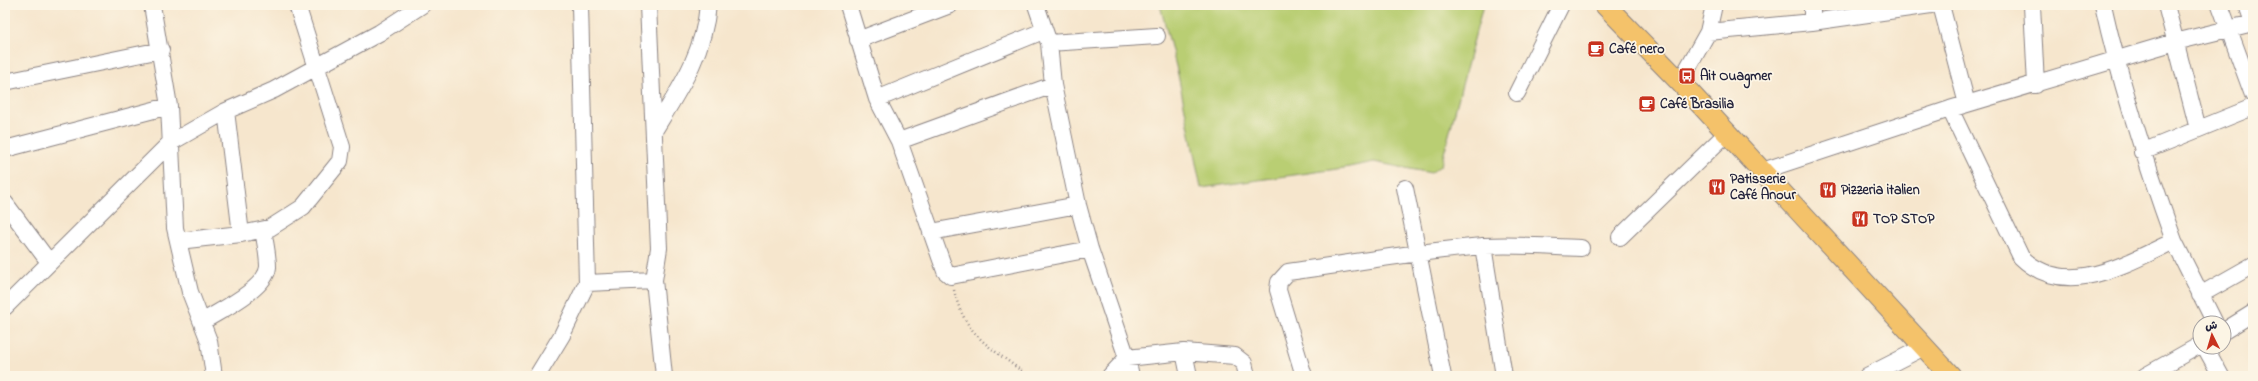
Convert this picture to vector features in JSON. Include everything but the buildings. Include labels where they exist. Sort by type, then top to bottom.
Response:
[{"type":"main road","points":[[1605,5],[1680,82],[1951,376]]},
{"type":"street","points":[[152,5],[161,50],[169,106],[175,228],[190,292],[209,341],[214,376]]},
{"type":"street","points":[[178,241],[241,234],[270,228],[303,207],[340,161],[342,147],[318,66],[297,5]]},
{"type":"street","points":[[5,307],[170,143],[226,111],[274,90],[379,33],[422,5]]},
{"type":"street","points":[[537,376],[562,335],[587,283],[580,5]]},
{"type":"street","points":[[648,5],[654,131],[656,224],[659,248],[654,280],[664,376]]},
{"type":"street","points":[[654,131],[691,72],[707,18],[708,5]]},
{"type":"street","points":[[848,5],[877,99],[899,141],[946,271],[951,276],[1090,249]]},
{"type":"street","points":[[858,40],[950,5]]},
{"type":"street","points":[[1036,5],[1046,37],[1053,85],[1078,205],[1090,249],[1127,358],[1131,376]]},
{"type":"street","points":[[1517,93],[1561,5]]},
{"type":"street","points":[[1680,82],[1708,32],[1714,5]]},
{"type":"street","points":[[1812,5],[1812,22]]},
{"type":"street","points":[[1708,32],[1812,22],[1931,5]]},
{"type":"street","points":[[1941,5],[1967,104]]},
{"type":"street","points":[[2032,5],[2036,84]]},
{"type":"street","points":[[2103,5],[2115,60],[2142,152],[2174,241],[2211,315]]},
{"type":"street","points":[[2166,5],[2198,129]]},
{"type":"street","points":[[2220,5],[2228,30],[2247,62],[2253,95]]},
{"type":"street","points":[[1762,171],[1950,109],[2175,42],[2253,23],[2247,5]]},
{"type":"street","points":[[877,99],[1046,37],[1157,36]]},
{"type":"street","points":[[5,82],[161,50]]},
{"type":"street","points":[[899,141],[1053,85]]},
{"type":"street","points":[[5,149],[169,106]]},
{"type":"street","points":[[2142,152],[2253,107]]},
{"type":"street","points":[[1950,109],[2021,257],[2032,267],[2048,275],[2070,277],[2096,275],[2174,241]]},
{"type":"street","points":[[226,111],[241,234]]},
{"type":"street","points":[[1620,237],[1727,133]]},
{"type":"street","points":[[1405,188],[1443,376]]},
{"type":"street","points":[[5,203],[49,262]]},
{"type":"street","points":[[931,232],[1078,205]]},
{"type":"street","points":[[202,322],[253,290],[266,275],[268,267],[263,230]]},
{"type":"street","points":[[1483,246],[1504,376]]},
{"type":"street","points":[[1304,376],[1278,290],[1282,276],[1288,272],[1417,253],[1483,246],[1581,248]]},
{"type":"street","points":[[2200,294],[2253,265]]},
{"type":"street","points":[[587,283],[654,280]]},
{"type":"street","points":[[2232,326],[2253,313]]},
{"type":"street","points":[[1867,376],[1924,347]]},
{"type":"street","points":[[2145,376],[2192,350]]},
{"type":"street","points":[[1184,352],[1189,376]]},
{"type":"street","points":[[1110,376],[1127,358],[1184,352],[1235,356],[1244,363],[1247,376]]},
{"type":"street","points":[[2209,355],[2221,376]]},
{"type":"path","points":[[951,276],[957,303],[969,327],[982,342],[1028,376]]},
{"type":"green space","points":[[1160,5],[1483,5],[1441,165],[1431,173],[1374,162],[1344,168],[1201,188],[1177,70]]},
{"type":"place","name":"Café nero","points":[[1596,49]]},
{"type":"place","name":"Ait Ouagmer","points":[[1687,76]]},
{"type":"place","name":"Café Brasilia","points":[[1647,104]]},
{"type":"place","name":"Patisserie Café Anour","points":[[1717,187]]},
{"type":"place","name":"Pizzeria italien","points":[[1828,190]]},
{"type":"place","name":"TOP STOP","points":[[1860,219]]}]
